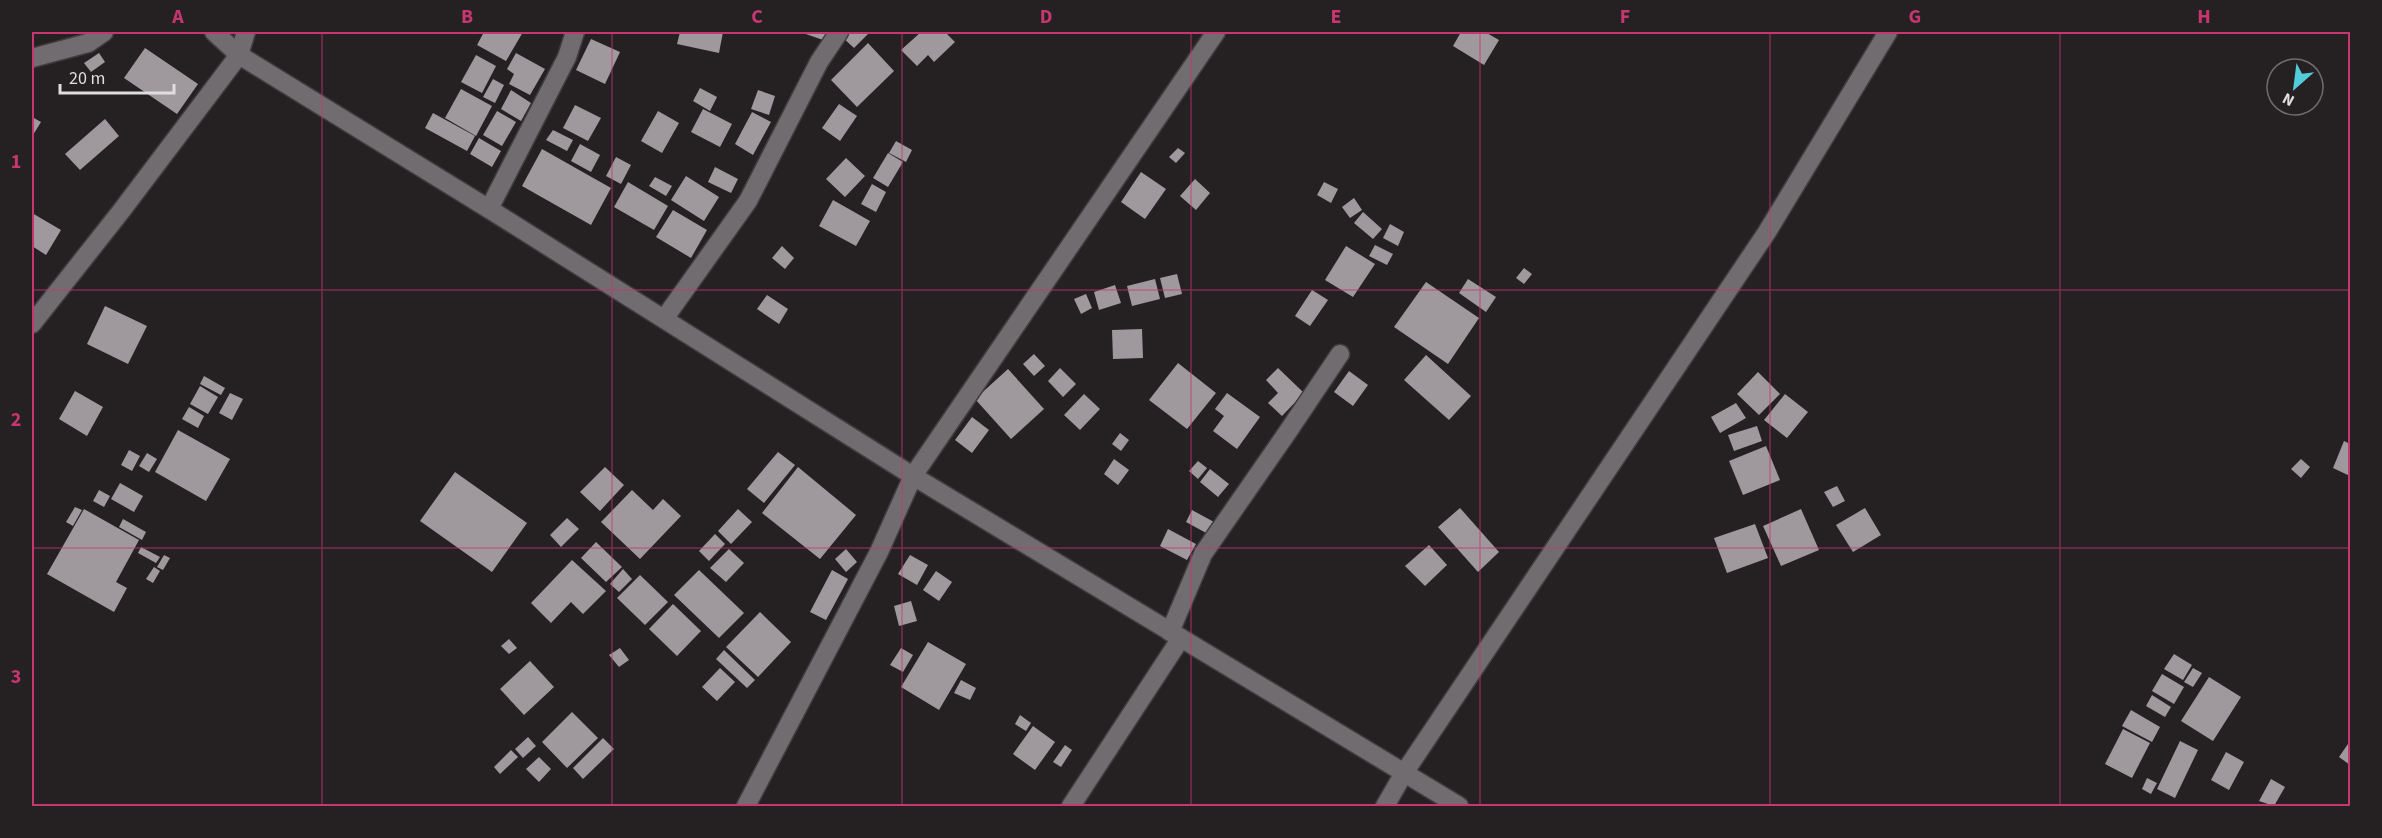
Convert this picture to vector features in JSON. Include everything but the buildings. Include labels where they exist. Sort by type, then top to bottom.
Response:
[{"type":"street","points":[[32,58],[88,44],[104,32]]},
{"type":"street","points":[[214,32],[239,55],[489,209],[913,476],[1459,807]]},
{"type":"street","points":[[32,324],[122,210],[239,55],[246,32]]},
{"type":"street","points":[[489,209],[567,57],[574,32]]},
{"type":"street","points":[[664,319],[748,201],[819,62],[839,32]]},
{"type":"street","points":[[746,807],[879,552],[913,476],[1216,32]]},
{"type":"street","points":[[1385,807],[1404,773],[1767,232],[1888,32]]},
{"type":"street","points":[[1071,807],[1175,635],[1203,554],[1340,354]]}]
